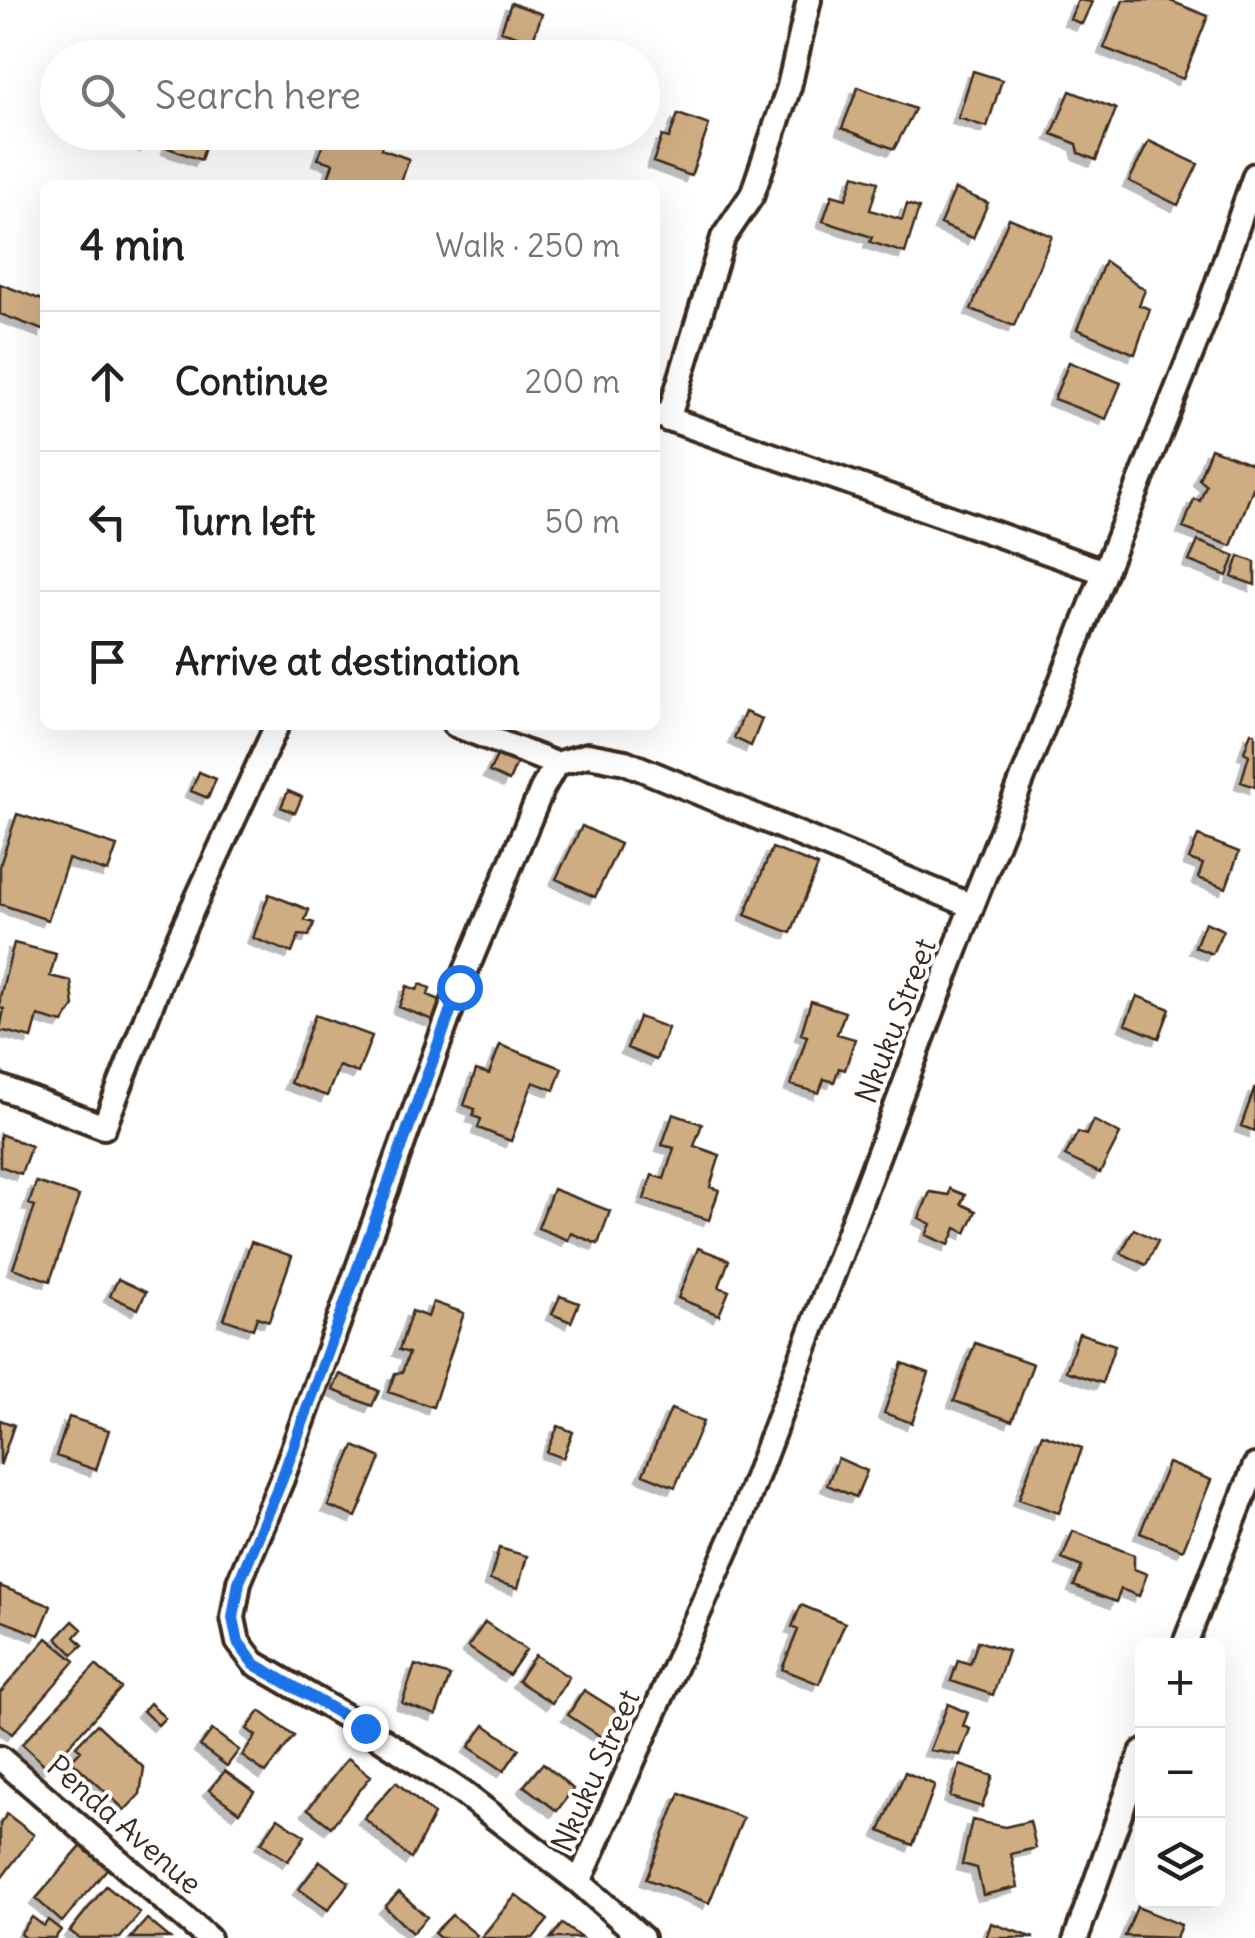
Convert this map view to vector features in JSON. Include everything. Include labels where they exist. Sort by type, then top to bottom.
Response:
[{"type":"street","points":[[809,0],[789,87],[752,195],[723,238],[662,417],[1104,572]]},
{"type":"street","name":"Nkuku Street","points":[[580,1882],[740,1520],[972,906],[1206,316],[1255,176]]},
{"type":"street","points":[[0,1087],[104,1127],[166,966],[275,730]]},
{"type":"street","points":[[467,730],[556,764],[588,755],[625,762],[972,906]]},
{"type":"street","points":[[556,764],[459,987],[282,1479],[239,1582],[233,1618],[238,1642],[254,1664],[365,1728],[464,1792],[580,1882],[642,1938]]},
{"type":"street","points":[[1187,1638],[1255,1466]]},
{"type":"street","name":"Penda Avenue","points":[[0,1758],[208,1938]]},
{"type":"street","points":[[1076,1938],[1135,1772]]},
{"type":"building","points":[[1078,0],[1092,2],[1082,24],[1070,19]]},
{"type":"building","points":[[1123,0],[1168,0],[1208,16],[1183,79],[1104,48]]},
{"type":"building","points":[[511,3],[542,14],[533,40],[515,40],[517,36],[501,31]]},
{"type":"building","points":[[973,71],[1002,80],[987,127],[958,118]]},
{"type":"building","points":[[858,87],[915,109],[894,149],[842,128]]},
{"type":"building","points":[[1070,91],[1116,109],[1096,160],[1079,153],[1077,144],[1052,134]]},
{"type":"building","points":[[678,114],[709,125],[691,176],[653,162],[662,136],[669,138]]},
{"type":"building","points":[[1149,141],[1198,164],[1178,205],[1129,181]]},
{"type":"building","points":[[174,150],[204,150],[201,160]]},
{"type":"building","points":[[321,150],[384,150],[409,159],[402,180],[328,180],[333,163],[318,159]]},
{"type":"building","points":[[854,175],[878,182],[870,210],[902,220],[907,204],[919,208],[905,253],[823,221],[832,195],[846,199]]},
{"type":"building","points":[[955,189],[988,203],[973,238],[940,224]]},
{"type":"building","points":[[1009,218],[1052,236],[1014,326],[971,309]]},
{"type":"building","points":[[1105,261],[1145,290],[1139,305],[1150,309],[1135,354],[1077,329]]},
{"type":"building","points":[[0,284],[40,299],[40,329],[0,314]]},
{"type":"building","points":[[1069,362],[1121,383],[1106,419],[1054,399]]},
{"type":"building","points":[[1211,448],[1255,465],[1255,483],[1231,546],[1183,528],[1194,499],[1200,501],[1206,485],[1199,479]]},
{"type":"building","points":[[1198,541],[1235,556],[1227,576],[1189,561]]},
{"type":"building","points":[[1239,556],[1255,562],[1255,585],[1232,577]]},
{"type":"building","points":[[745,712],[762,719],[751,746],[734,738]]},
{"type":"building","points":[[1251,732],[1255,734],[1255,787],[1241,782]]},
{"type":"building","points":[[500,750],[519,758],[509,781],[489,772]]},
{"type":"building","points":[[199,772],[216,779],[208,798],[191,791]]},
{"type":"building","points":[[288,791],[302,797],[295,813],[281,807]]},
{"type":"building","points":[[17,814],[117,846],[108,872],[68,859],[48,920],[0,904],[0,865]]},
{"type":"building","points":[[582,826],[620,844],[595,897],[556,879]]},
{"type":"building","points":[[1198,836],[1239,852],[1226,888],[1198,878],[1203,864],[1189,859]]},
{"type":"building","points":[[772,848],[818,866],[791,933],[745,915]]},
{"type":"building","points":[[269,894],[309,910],[305,920],[314,923],[309,936],[299,935],[292,953],[253,938]]},
{"type":"building","points":[[1205,922],[1223,930],[1212,954],[1195,947]]},
{"type":"building","points":[[14,943],[56,954],[50,976],[71,981],[74,1006],[63,1023],[38,1016],[32,1038],[0,1030],[4,1009],[0,1008],[0,997]]},
{"type":"building","points":[[420,984],[430,988],[428,995],[440,1000],[433,1020],[399,1007],[407,986],[417,990]]},
{"type":"building","points":[[1137,996],[1170,1009],[1159,1038],[1125,1024]]},
{"type":"building","points":[[811,1001],[845,1012],[837,1034],[855,1039],[845,1070],[839,1068],[834,1082],[824,1079],[819,1093],[791,1085],[807,1036],[801,1034]]},
{"type":"building","points":[[315,1015],[372,1036],[358,1073],[339,1066],[327,1096],[290,1083]]},
{"type":"building","points":[[639,1017],[668,1028],[656,1060],[627,1048]]},
{"type":"building","points":[[500,1045],[562,1068],[554,1090],[533,1082],[511,1141],[478,1128],[481,1119],[473,1116],[475,1109],[464,1105],[476,1070],[489,1074]]},
{"type":"building","points":[[1255,1087],[1255,1131],[1241,1126]]},
{"type":"building","points":[[673,1114],[702,1124],[694,1146],[720,1155],[710,1187],[719,1190],[709,1220],[644,1199],[652,1175],[664,1179],[674,1148],[662,1145]]},
{"type":"building","points":[[1093,1120],[1120,1134],[1100,1173],[1065,1156],[1078,1132],[1086,1135]]},
{"type":"building","points":[[0,1134],[31,1146],[21,1174],[0,1166]]},
{"type":"building","points":[[36,1182],[79,1196],[50,1281],[13,1268],[35,1206],[29,1204]]},
{"type":"building","points":[[553,1189],[610,1211],[598,1244],[571,1233],[568,1240],[538,1228]]},
{"type":"building","points":[[950,1189],[965,1195],[961,1204],[976,1211],[966,1233],[956,1228],[949,1245],[926,1235],[931,1224],[919,1218],[930,1192],[949,1195]]},
{"type":"building","points":[[1134,1229],[1158,1241],[1146,1265],[1121,1253]]},
{"type":"building","points":[[251,1242],[292,1256],[269,1321],[257,1317],[253,1329],[224,1319]]},
{"type":"building","points":[[698,1248],[729,1260],[719,1287],[729,1291],[719,1315],[678,1298]]},
{"type":"building","points":[[118,1279],[146,1292],[138,1309],[110,1296]]},
{"type":"building","points":[[560,1296],[579,1303],[571,1322],[552,1314]]},
{"type":"building","points":[[433,1302],[464,1313],[433,1407],[388,1392],[395,1373],[402,1373],[409,1353],[399,1350],[412,1311],[428,1317]]},
{"type":"building","points":[[1079,1333],[1115,1345],[1102,1383],[1066,1371]]},
{"type":"building","points":[[975,1343],[1033,1364],[1012,1421],[954,1401]]},
{"type":"building","points":[[902,1363],[929,1373],[912,1423],[884,1413]]},
{"type":"building","points":[[340,1374],[379,1391],[372,1406],[333,1390]]},
{"type":"building","points":[[671,1409],[703,1422],[675,1487],[643,1474]]},
{"type":"building","points":[[69,1417],[109,1430],[96,1470],[56,1456]]},
{"type":"building","points":[[0,1420],[14,1425],[0,1466]]},
{"type":"building","points":[[558,1426],[573,1432],[563,1458],[547,1452]]},
{"type":"building","points":[[1042,1434],[1082,1448],[1059,1513],[1019,1499]]},
{"type":"building","points":[[354,1446],[381,1458],[356,1517],[328,1506]]},
{"type":"building","points":[[838,1458],[867,1471],[856,1497],[827,1485]]},
{"type":"building","points":[[1168,1463],[1211,1480],[1183,1550],[1140,1533]]},
{"type":"building","points":[[1073,1531],[1134,1555],[1134,1569],[1147,1574],[1139,1596],[1121,1589],[1116,1602],[1074,1586],[1082,1567],[1062,1559]]},
{"type":"building","points":[[499,1548],[527,1556],[518,1588],[490,1580]]},
{"type":"building","points":[[0,1586],[51,1606],[39,1635],[0,1620]]},
{"type":"building","points":[[801,1605],[845,1623],[819,1684],[782,1669],[798,1630],[792,1627]]},
{"type":"building","points":[[73,1621],[82,1629],[75,1637],[83,1645],[73,1654],[57,1638]]},
{"type":"building","points":[[485,1622],[526,1650],[509,1675],[468,1647]]},
{"type":"building","points":[[47,1638],[75,1661],[12,1734],[0,1724],[0,1693]]},
{"type":"building","points":[[978,1641],[1008,1651],[993,1695],[951,1681],[958,1660],[970,1664]]},
{"type":"building","points":[[535,1655],[569,1677],[552,1703],[518,1681]]},
{"type":"building","points":[[96,1665],[121,1688],[48,1768],[22,1744]]},
{"type":"building","points":[[415,1665],[450,1676],[436,1715],[402,1703]]},
{"type":"building","points":[[584,1690],[622,1714],[606,1740],[568,1715]]},
{"type":"building","points":[[150,1703],[165,1718],[158,1725],[143,1711]]},
{"type":"building","points":[[948,1704],[968,1713],[963,1726],[970,1729],[960,1755],[930,1750]]},
{"type":"building","points":[[260,1711],[294,1736],[266,1773],[242,1756],[256,1736],[247,1729]]},
{"type":"building","points":[[97,1724],[144,1768],[140,1794],[125,1810],[71,1760],[81,1750],[76,1746]]},
{"type":"building","points":[[485,1725],[519,1749],[504,1771],[469,1747]]},
{"type":"building","points":[[212,1730],[239,1750],[227,1766],[200,1746]]},
{"type":"building","points":[[348,1758],[371,1776],[331,1827],[308,1809]]},
{"type":"building","points":[[543,1763],[573,1789],[557,1811],[524,1786]]},
{"type":"building","points":[[960,1765],[993,1776],[982,1807],[950,1797]]},
{"type":"building","points":[[225,1771],[254,1792],[239,1812],[209,1790]]},
{"type":"building","points":[[905,1772],[935,1785],[913,1845],[880,1831]]},
{"type":"building","points":[[396,1782],[434,1815],[411,1859],[364,1818]]},
{"type":"building","points":[[680,1793],[743,1818],[709,1903],[646,1879]]},
{"type":"building","points":[[7,1814],[34,1835],[0,1880],[0,1824]]},
{"type":"building","points":[[278,1818],[305,1836],[288,1861],[261,1843]]},
{"type":"building","points":[[972,1820],[1005,1827],[1030,1821],[1036,1848],[1011,1854],[1018,1887],[983,1895],[977,1868],[962,1864]]},
{"type":"building","points":[[86,1841],[108,1860],[107,1869],[62,1922],[36,1899]]},
{"type":"building","points":[[320,1861],[349,1882],[328,1910],[299,1889]]},
{"type":"building","points":[[106,1886],[140,1913],[120,1938],[79,1938],[70,1931]]},
{"type":"building","points":[[399,1892],[427,1917],[412,1933],[385,1907]]},
{"type":"building","points":[[516,1895],[548,1920],[533,1938],[481,1938]]},
{"type":"building","points":[[1137,1908],[1181,1925],[1176,1938],[1125,1936]]},
{"type":"building","points":[[452,1915],[477,1935],[440,1938],[434,1933]]},
{"type":"building","points":[[32,1917],[44,1926],[48,1920],[61,1930],[55,1938],[25,1938],[20,1934]]},
{"type":"building","points":[[147,1919],[170,1938],[131,1938]]},
{"type":"building","points":[[991,1923],[1034,1938],[986,1938]]},
{"type":"building","points":[[562,1924],[581,1938],[551,1938]]},
{"type":"route","points":[[365,1728],[254,1664],[238,1642],[233,1618],[239,1582],[282,1479],[459,987]]}]
